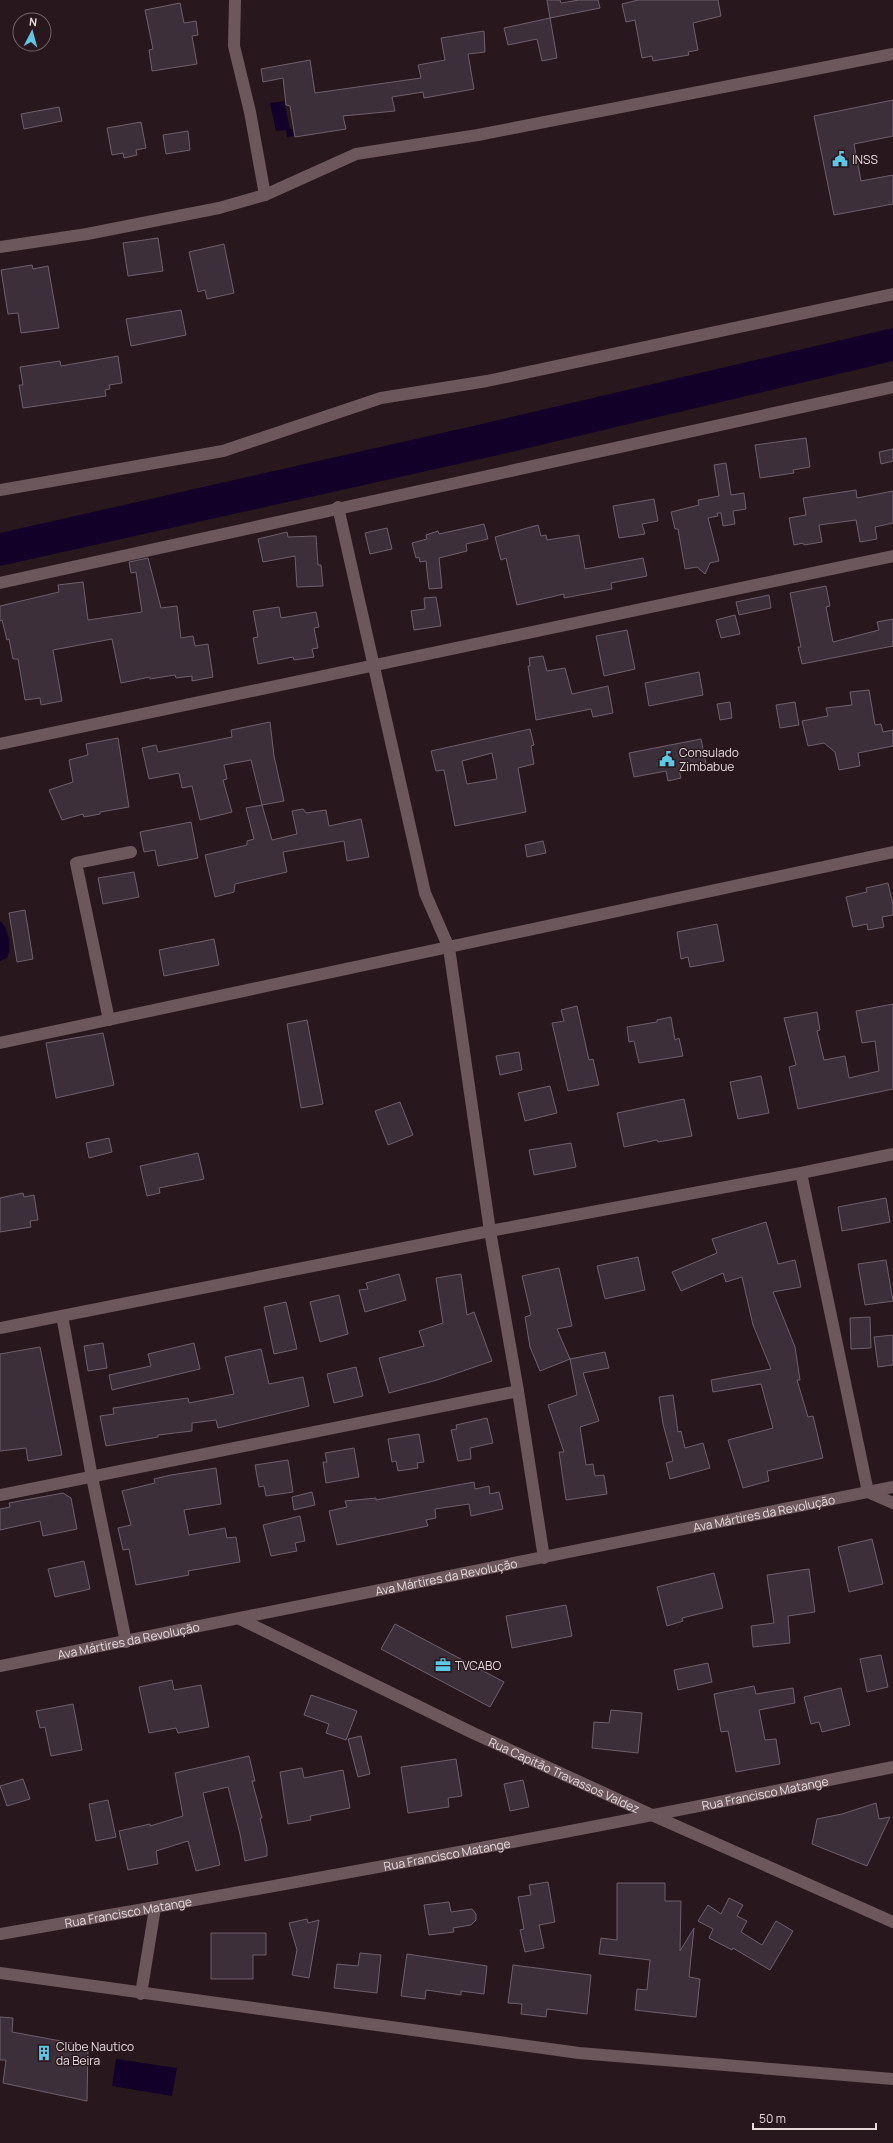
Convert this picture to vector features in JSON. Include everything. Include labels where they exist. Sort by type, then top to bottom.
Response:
[{"type":"street","points":[[235,0],[234,46],[250,112],[265,195]]},
{"type":"street","points":[[0,247],[87,234],[219,208],[265,195],[356,154],[478,135],[893,54]]},
{"type":"street","points":[[0,490],[223,451],[381,398],[487,381],[893,294]]},
{"type":"street","points":[[0,583],[338,507],[893,387]]},
{"type":"street","points":[[338,507],[425,893],[449,948],[490,1231],[518,1391],[544,1558]]},
{"type":"street","points":[[0,744],[893,556]]},
{"type":"street","points":[[109,1020],[76,863],[132,852]]},
{"type":"street","points":[[0,1043],[893,852]]},
{"type":"street","points":[[0,1328],[490,1231],[801,1173],[893,1154]]},
{"type":"street","points":[[801,1173],[868,1492],[893,1504]]},
{"type":"street","points":[[62,1316],[92,1477],[126,1642]]},
{"type":"street","points":[[0,1495],[518,1391]]},
{"type":"street","name":"Ava Mártires da Revolução","points":[[0,1666],[126,1642],[893,1487]]},
{"type":"street","name":"Rua Capitão Travassos Valdez","points":[[240,1619],[473,1733],[654,1816],[893,1922]]},
{"type":"street","name":"Rua Francisco Matange","points":[[0,1934],[156,1908],[654,1816],[893,1767]]},
{"type":"street","points":[[142,1994],[156,1908]]},
{"type":"street","points":[[0,1973],[142,1994],[579,2053],[893,2079]]},
{"type":"shaded area","points":[[284,101],[290,129],[292,129],[294,136],[287,137],[286,130],[276,131],[270,103]]},
{"type":"shaded area","points":[[893,328],[893,361],[503,454],[0,566],[0,533],[473,426]]},
{"type":"shaded area","points":[[0,921],[6,928],[9,938],[9,954],[7,958],[0,961]]},
{"type":"shaded area","points":[[116,2059],[177,2068],[172,2096],[112,2086]]},
{"type":"building","points":[[547,0],[560,0],[561,3],[579,0],[598,0],[600,8],[550,18]]},
{"type":"building","points":[[638,0],[718,0],[721,16],[693,23],[698,50],[688,52],[689,55],[653,61],[652,56],[642,58],[635,20],[626,22],[622,4]]},
{"type":"building","points":[[180,3],[184,23],[196,21],[198,35],[192,36],[197,64],[152,71],[149,50],[153,49],[145,10]]},
{"type":"building","points":[[550,18],[557,58],[542,61],[537,39],[508,45],[504,28]]},
{"type":"building","points":[[484,31],[485,52],[468,54],[474,89],[424,98],[423,92],[392,97],[395,111],[343,116],[346,129],[295,137],[290,106],[286,105],[283,78],[263,82],[261,69],[310,60],[315,93],[421,78],[418,65],[445,60],[441,38]]},
{"type":"building","name":"INSS","points":[[893,100],[893,136],[854,144],[861,181],[893,175],[893,204],[834,215],[814,116]]},
{"type":"building","points":[[59,107],[62,121],[24,129],[21,114]]},
{"type":"building","points":[[141,122],[146,148],[136,150],[137,155],[124,158],[123,153],[112,155],[107,128]]},
{"type":"building","points":[[188,131],[190,150],[166,154],[163,135]]},
{"type":"building","points":[[158,238],[163,271],[128,276],[123,243]]},
{"type":"building","points":[[224,244],[234,293],[207,299],[205,290],[198,292],[189,252]]},
{"type":"building","points":[[32,265],[33,269],[48,266],[59,328],[21,333],[18,313],[8,314],[1,270]]},
{"type":"building","points":[[181,310],[186,335],[131,346],[126,319]]},
{"type":"building","points":[[118,356],[122,383],[109,385],[110,389],[105,390],[106,396],[23,408],[19,385],[23,385],[20,367],[60,361],[61,366]]},
{"type":"building","points":[[806,438],[810,467],[793,470],[794,473],[760,478],[755,445]]},
{"type":"building","points":[[893,449],[893,461],[881,464],[879,452]]},
{"type":"building","points":[[726,463],[731,495],[744,493],[746,509],[733,511],[735,524],[723,526],[721,513],[717,513],[718,516],[708,518],[719,561],[710,563],[705,574],[697,567],[685,569],[678,529],[675,529],[671,512],[699,505],[698,500],[719,496],[714,465]]},
{"type":"building","points":[[856,490],[857,498],[893,491],[893,523],[875,527],[877,539],[860,542],[856,520],[819,525],[822,542],[794,545],[789,518],[806,515],[803,498]]},
{"type":"building","points":[[654,499],[658,521],[642,524],[645,534],[619,538],[613,506]]},
{"type":"building","points":[[484,524],[488,539],[466,544],[467,551],[439,558],[442,588],[429,589],[426,561],[420,562],[419,557],[416,558],[412,543],[427,539],[426,535],[438,531],[439,534]]},
{"type":"building","points":[[538,525],[541,536],[546,535],[547,540],[579,535],[585,569],[643,558],[647,576],[611,583],[612,589],[564,598],[564,594],[517,605],[506,558],[501,560],[495,537]]},
{"type":"building","points":[[387,528],[392,549],[370,554],[365,533]]},
{"type":"building","points":[[287,532],[288,537],[316,536],[318,565],[321,565],[323,586],[297,587],[295,556],[263,562],[258,539]]},
{"type":"building","points":[[148,558],[161,608],[177,606],[181,638],[193,636],[195,646],[208,644],[213,677],[192,681],[192,676],[176,678],[175,675],[150,679],[150,677],[121,683],[112,639],[53,650],[62,701],[41,705],[40,698],[25,700],[18,659],[13,659],[9,639],[7,640],[2,620],[0,621],[0,606],[59,592],[58,585],[83,582],[88,620],[142,612],[136,572],[131,573],[129,562]]},
{"type":"building","points":[[826,586],[830,606],[826,607],[833,642],[879,630],[877,622],[893,619],[893,646],[802,664],[798,647],[801,647],[790,593]]},
{"type":"building","points":[[769,595],[771,608],[739,615],[736,602]]},
{"type":"building","points":[[436,597],[441,626],[414,630],[411,611],[425,609],[424,598]]},
{"type":"building","points":[[279,607],[281,618],[316,612],[319,627],[314,628],[318,648],[312,649],[314,657],[294,660],[293,657],[258,664],[253,638],[258,637],[253,611]]},
{"type":"building","points":[[735,615],[740,634],[721,638],[716,620]]},
{"type":"building","points":[[627,630],[635,669],[604,676],[596,636]]},
{"type":"building","points":[[543,656],[547,671],[565,668],[572,694],[608,686],[613,713],[593,717],[591,709],[536,720],[528,666],[530,666],[529,658]]},
{"type":"building","points":[[699,672],[703,695],[649,706],[645,683]]},
{"type":"building","points":[[869,690],[875,725],[881,724],[883,732],[893,730],[893,746],[858,753],[860,766],[839,770],[835,752],[824,743],[808,746],[802,721],[828,716],[826,708],[852,705],[850,692]]},
{"type":"building","points":[[730,702],[732,718],[720,720],[717,704]]},
{"type":"building","points":[[795,702],[799,725],[780,728],[776,705]]},
{"type":"building","points":[[270,722],[274,756],[284,801],[262,805],[251,760],[224,765],[227,779],[223,780],[232,812],[200,820],[192,786],[182,788],[179,773],[149,779],[142,748],[156,745],[158,752],[232,737],[231,730]]},
{"type":"building","points":[[530,729],[534,745],[531,746],[534,764],[518,768],[526,812],[455,826],[444,770],[436,771],[431,751]],"holes":[[[492,753],[497,779],[467,784],[462,761]]]},
{"type":"building","points":[[118,738],[129,807],[100,812],[100,814],[84,817],[83,814],[62,820],[49,790],[73,782],[69,760],[88,755],[86,744]]},
{"type":"building","name":"Consulado Zimbabue","points":[[701,739],[706,764],[679,770],[681,778],[668,781],[666,771],[634,777],[629,753]]},
{"type":"building","points":[[262,805],[272,840],[297,834],[292,811],[303,809],[306,813],[326,810],[329,826],[361,819],[369,857],[347,861],[344,841],[283,852],[287,872],[235,884],[234,892],[215,897],[205,855],[247,845],[247,841],[254,839],[246,808]]},
{"type":"building","points":[[191,822],[198,858],[158,866],[155,850],[144,852],[140,832]]},
{"type":"building","points":[[543,841],[546,853],[527,857],[525,845]]},
{"type":"building","points":[[134,872],[139,897],[103,904],[98,878]]},
{"type":"building","points":[[888,883],[893,905],[893,915],[882,917],[884,927],[868,930],[867,924],[853,927],[846,897],[867,892],[866,888]]},
{"type":"building","points":[[25,910],[33,959],[17,962],[9,913]]},
{"type":"building","points":[[717,924],[724,961],[690,967],[688,957],[681,959],[677,932]]},
{"type":"building","points":[[214,939],[219,965],[164,976],[159,950]]},
{"type":"building","points":[[893,1004],[893,1089],[798,1109],[789,1067],[796,1065],[784,1018],[817,1012],[820,1030],[817,1031],[824,1060],[845,1056],[849,1078],[879,1071],[875,1041],[862,1043],[856,1011]]},
{"type":"building","points":[[577,1006],[589,1060],[593,1059],[599,1085],[568,1091],[552,1023],[564,1021],[561,1010]]},
{"type":"building","points":[[671,1017],[675,1040],[679,1038],[683,1056],[639,1063],[634,1041],[629,1042],[627,1027],[657,1022],[657,1020]]},
{"type":"building","points":[[307,1020],[323,1104],[301,1108],[287,1024]]},
{"type":"building","points":[[103,1033],[114,1085],[56,1098],[46,1043]]},
{"type":"building","points":[[519,1052],[522,1070],[500,1075],[496,1056]]},
{"type":"building","points":[[761,1076],[769,1113],[738,1119],[730,1082]]},
{"type":"building","points":[[550,1086],[557,1113],[525,1121],[518,1093]]},
{"type":"building","points":[[684,1099],[692,1136],[658,1142],[657,1140],[624,1147],[617,1113]]},
{"type":"building","points":[[400,1102],[413,1135],[388,1145],[375,1111]]},
{"type":"building","points":[[109,1138],[112,1152],[89,1158],[86,1143]]},
{"type":"building","points":[[571,1143],[576,1167],[534,1175],[529,1150]]},
{"type":"building","points":[[198,1153],[204,1179],[159,1188],[160,1193],[147,1196],[140,1166]]},
{"type":"building","points":[[23,1193],[24,1197],[34,1195],[38,1220],[30,1221],[31,1227],[0,1232],[0,1198]]},
{"type":"building","points":[[886,1198],[890,1222],[842,1231],[838,1207]]},
{"type":"building","points":[[766,1222],[778,1264],[795,1260],[801,1287],[773,1292],[795,1347],[800,1380],[797,1380],[808,1417],[813,1416],[823,1458],[767,1471],[769,1481],[743,1488],[728,1440],[773,1428],[761,1384],[713,1392],[711,1380],[771,1369],[753,1325],[742,1277],[726,1282],[723,1273],[681,1291],[672,1272],[717,1253],[712,1239]]},
{"type":"building","points":[[638,1257],[645,1290],[605,1299],[597,1266]]},
{"type":"building","points":[[886,1260],[893,1301],[865,1305],[858,1264]]},
{"type":"building","points":[[559,1268],[572,1326],[557,1329],[570,1359],[540,1371],[530,1347],[525,1317],[531,1315],[522,1276]]},
{"type":"building","points":[[399,1274],[406,1300],[365,1312],[359,1290],[368,1289],[366,1283]]},
{"type":"building","points":[[461,1274],[467,1315],[474,1312],[492,1361],[437,1380],[389,1393],[379,1358],[424,1346],[419,1331],[443,1323],[436,1278]]},
{"type":"building","points":[[339,1295],[348,1334],[320,1342],[310,1302]]},
{"type":"building","points":[[286,1302],[297,1349],[274,1354],[264,1307]]},
{"type":"building","points":[[870,1317],[871,1348],[851,1349],[850,1318]]},
{"type":"building","points":[[893,1335],[893,1365],[878,1367],[874,1337]]},
{"type":"building","points":[[103,1343],[107,1368],[88,1371],[84,1346]]},
{"type":"building","points":[[194,1343],[200,1369],[112,1390],[109,1375],[151,1366],[148,1354]]},
{"type":"building","points":[[40,1347],[62,1455],[28,1461],[26,1448],[0,1451],[0,1354]]},
{"type":"building","points":[[261,1349],[269,1384],[303,1377],[309,1406],[218,1428],[216,1420],[192,1423],[192,1431],[158,1435],[158,1437],[106,1446],[100,1416],[114,1414],[113,1408],[188,1398],[189,1403],[234,1394],[225,1357]]},
{"type":"building","points":[[605,1352],[609,1368],[583,1373],[599,1421],[580,1427],[586,1465],[593,1464],[595,1476],[604,1475],[607,1494],[566,1500],[559,1452],[564,1452],[548,1405],[577,1395],[570,1359]]},
{"type":"building","points":[[356,1367],[363,1396],[334,1403],[327,1374]]},
{"type":"building","points":[[673,1395],[678,1432],[681,1431],[685,1448],[703,1443],[710,1468],[670,1479],[666,1463],[673,1461],[663,1424],[659,1397]]},
{"type":"building","points":[[487,1418],[493,1443],[470,1448],[471,1459],[458,1461],[451,1430],[457,1429],[456,1425]]},
{"type":"building","points":[[419,1434],[424,1462],[417,1463],[418,1468],[398,1471],[396,1461],[392,1462],[388,1439]]},
{"type":"building","points":[[354,1448],[359,1477],[326,1483],[323,1462],[327,1462],[325,1453]]},
{"type":"building","points":[[288,1460],[293,1492],[266,1496],[264,1486],[259,1487],[255,1465]]},
{"type":"building","points":[[216,1468],[221,1504],[184,1510],[189,1535],[225,1528],[227,1538],[236,1537],[240,1562],[188,1571],[189,1575],[136,1585],[129,1549],[123,1550],[118,1528],[131,1525],[122,1491],[155,1483],[154,1479]]},
{"type":"building","points":[[474,1482],[475,1489],[489,1486],[490,1494],[499,1492],[503,1509],[471,1516],[469,1504],[435,1509],[436,1518],[426,1520],[428,1526],[337,1545],[329,1511],[347,1507],[345,1501],[376,1498],[376,1500]]},
{"type":"building","points":[[312,1492],[315,1505],[294,1510],[292,1497]]},
{"type":"building","points":[[63,1493],[71,1498],[77,1529],[43,1536],[40,1521],[0,1530],[0,1509],[10,1507],[9,1503]]},
{"type":"building","points":[[300,1516],[305,1541],[295,1543],[297,1551],[271,1556],[263,1525]]},
{"type":"building","points":[[872,1539],[883,1584],[849,1592],[838,1547]]},
{"type":"building","points":[[84,1561],[90,1589],[55,1597],[48,1569]]},
{"type":"building","points":[[809,1569],[815,1612],[788,1616],[790,1643],[753,1647],[751,1626],[774,1623],[767,1575]]},
{"type":"building","points":[[714,1573],[723,1608],[682,1618],[683,1621],[667,1626],[657,1587]]},
{"type":"building","points":[[566,1605],[572,1636],[512,1648],[506,1616]]},
{"type":"building","name":"TVCABO","points":[[395,1624],[504,1682],[490,1707],[381,1649]]},
{"type":"building","points":[[881,1655],[888,1687],[867,1692],[860,1659]]},
{"type":"building","points":[[708,1663],[712,1682],[678,1690],[674,1670]]},
{"type":"building","points":[[172,1680],[174,1690],[201,1685],[209,1727],[178,1733],[176,1728],[149,1733],[139,1687]]},
{"type":"building","points":[[754,1686],[756,1694],[793,1688],[795,1703],[759,1710],[765,1740],[776,1739],[780,1764],[736,1772],[728,1731],[721,1732],[714,1694]]},
{"type":"building","points":[[841,1688],[850,1725],[822,1732],[819,1722],[811,1724],[804,1697]]},
{"type":"building","points":[[311,1695],[357,1711],[346,1740],[326,1733],[329,1724],[304,1715]]},
{"type":"building","points":[[73,1704],[82,1750],[51,1756],[45,1727],[40,1728],[36,1711]]},
{"type":"building","points":[[611,1710],[642,1713],[638,1753],[592,1748],[594,1722],[609,1723]]},
{"type":"building","points":[[361,1736],[370,1774],[358,1777],[348,1739]]},
{"type":"building","points":[[249,1756],[255,1781],[252,1781],[262,1818],[260,1818],[267,1848],[267,1856],[245,1861],[228,1787],[203,1793],[220,1865],[196,1871],[188,1841],[156,1851],[158,1864],[128,1870],[119,1831],[150,1824],[150,1826],[183,1816],[175,1773]]},
{"type":"building","points":[[456,1759],[462,1796],[448,1798],[449,1807],[408,1813],[401,1767]]},
{"type":"building","points":[[302,1768],[304,1778],[343,1770],[350,1808],[310,1816],[311,1820],[288,1824],[280,1772]]},
{"type":"building","points":[[23,1779],[30,1799],[7,1806],[0,1786]]},
{"type":"building","points":[[523,1780],[529,1807],[510,1811],[504,1784]]},
{"type":"building","points":[[108,1800],[116,1837],[96,1841],[89,1804]]},
{"type":"building","points":[[876,1803],[879,1819],[890,1817],[867,1866],[812,1844],[817,1819],[842,1814]]},
{"type":"building","points":[[548,1882],[555,1922],[539,1925],[544,1948],[525,1952],[520,1930],[524,1929],[518,1897],[531,1895],[529,1885]]},
{"type":"building","points":[[617,1883],[665,1883],[665,1901],[681,1901],[680,1951],[694,1928],[689,1977],[700,1979],[696,2017],[635,2010],[637,1989],[647,1990],[650,1960],[599,1954],[601,1938],[617,1940]]},
{"type":"building","points":[[729,1898],[743,1905],[737,1916],[747,1921],[741,1932],[762,1945],[776,1921],[793,1931],[770,1970],[733,1948],[732,1950],[709,1938],[713,1929],[698,1921],[708,1905],[721,1914]]},
{"type":"building","points":[[449,1902],[451,1912],[472,1909],[476,1914],[476,1920],[471,1925],[453,1928],[454,1932],[429,1935],[424,1905]]},
{"type":"building","points":[[307,1919],[308,1923],[319,1920],[309,1978],[292,1975],[297,1950],[289,1923]]},
{"type":"building","points":[[211,1933],[266,1933],[266,1955],[253,1955],[253,1979],[211,1979]]},
{"type":"building","points":[[360,1953],[381,1955],[377,1993],[334,1988],[337,1964],[358,1966]]},
{"type":"building","points":[[407,1954],[487,1966],[484,1994],[461,1991],[461,1995],[426,1990],[425,1999],[401,1996]]},
{"type":"building","points":[[513,1965],[591,1975],[587,2014],[547,2009],[546,2017],[521,2014],[522,2004],[508,2003]]},
{"type":"building","name":"Clube Nautico da Beira","points":[[0,2017],[13,2018],[12,2032],[88,2046],[87,2101],[3,2083],[6,2060],[0,2060]]},
{"type":"place","name":"INSS","points":[[840,159]]},
{"type":"place","name":"Consulado Zimbabue","points":[[667,759]]},
{"type":"place","name":"TVCABO","points":[[443,1665]]},
{"type":"place","name":"Clube Nautico da Beira","points":[[44,2053]]}]
